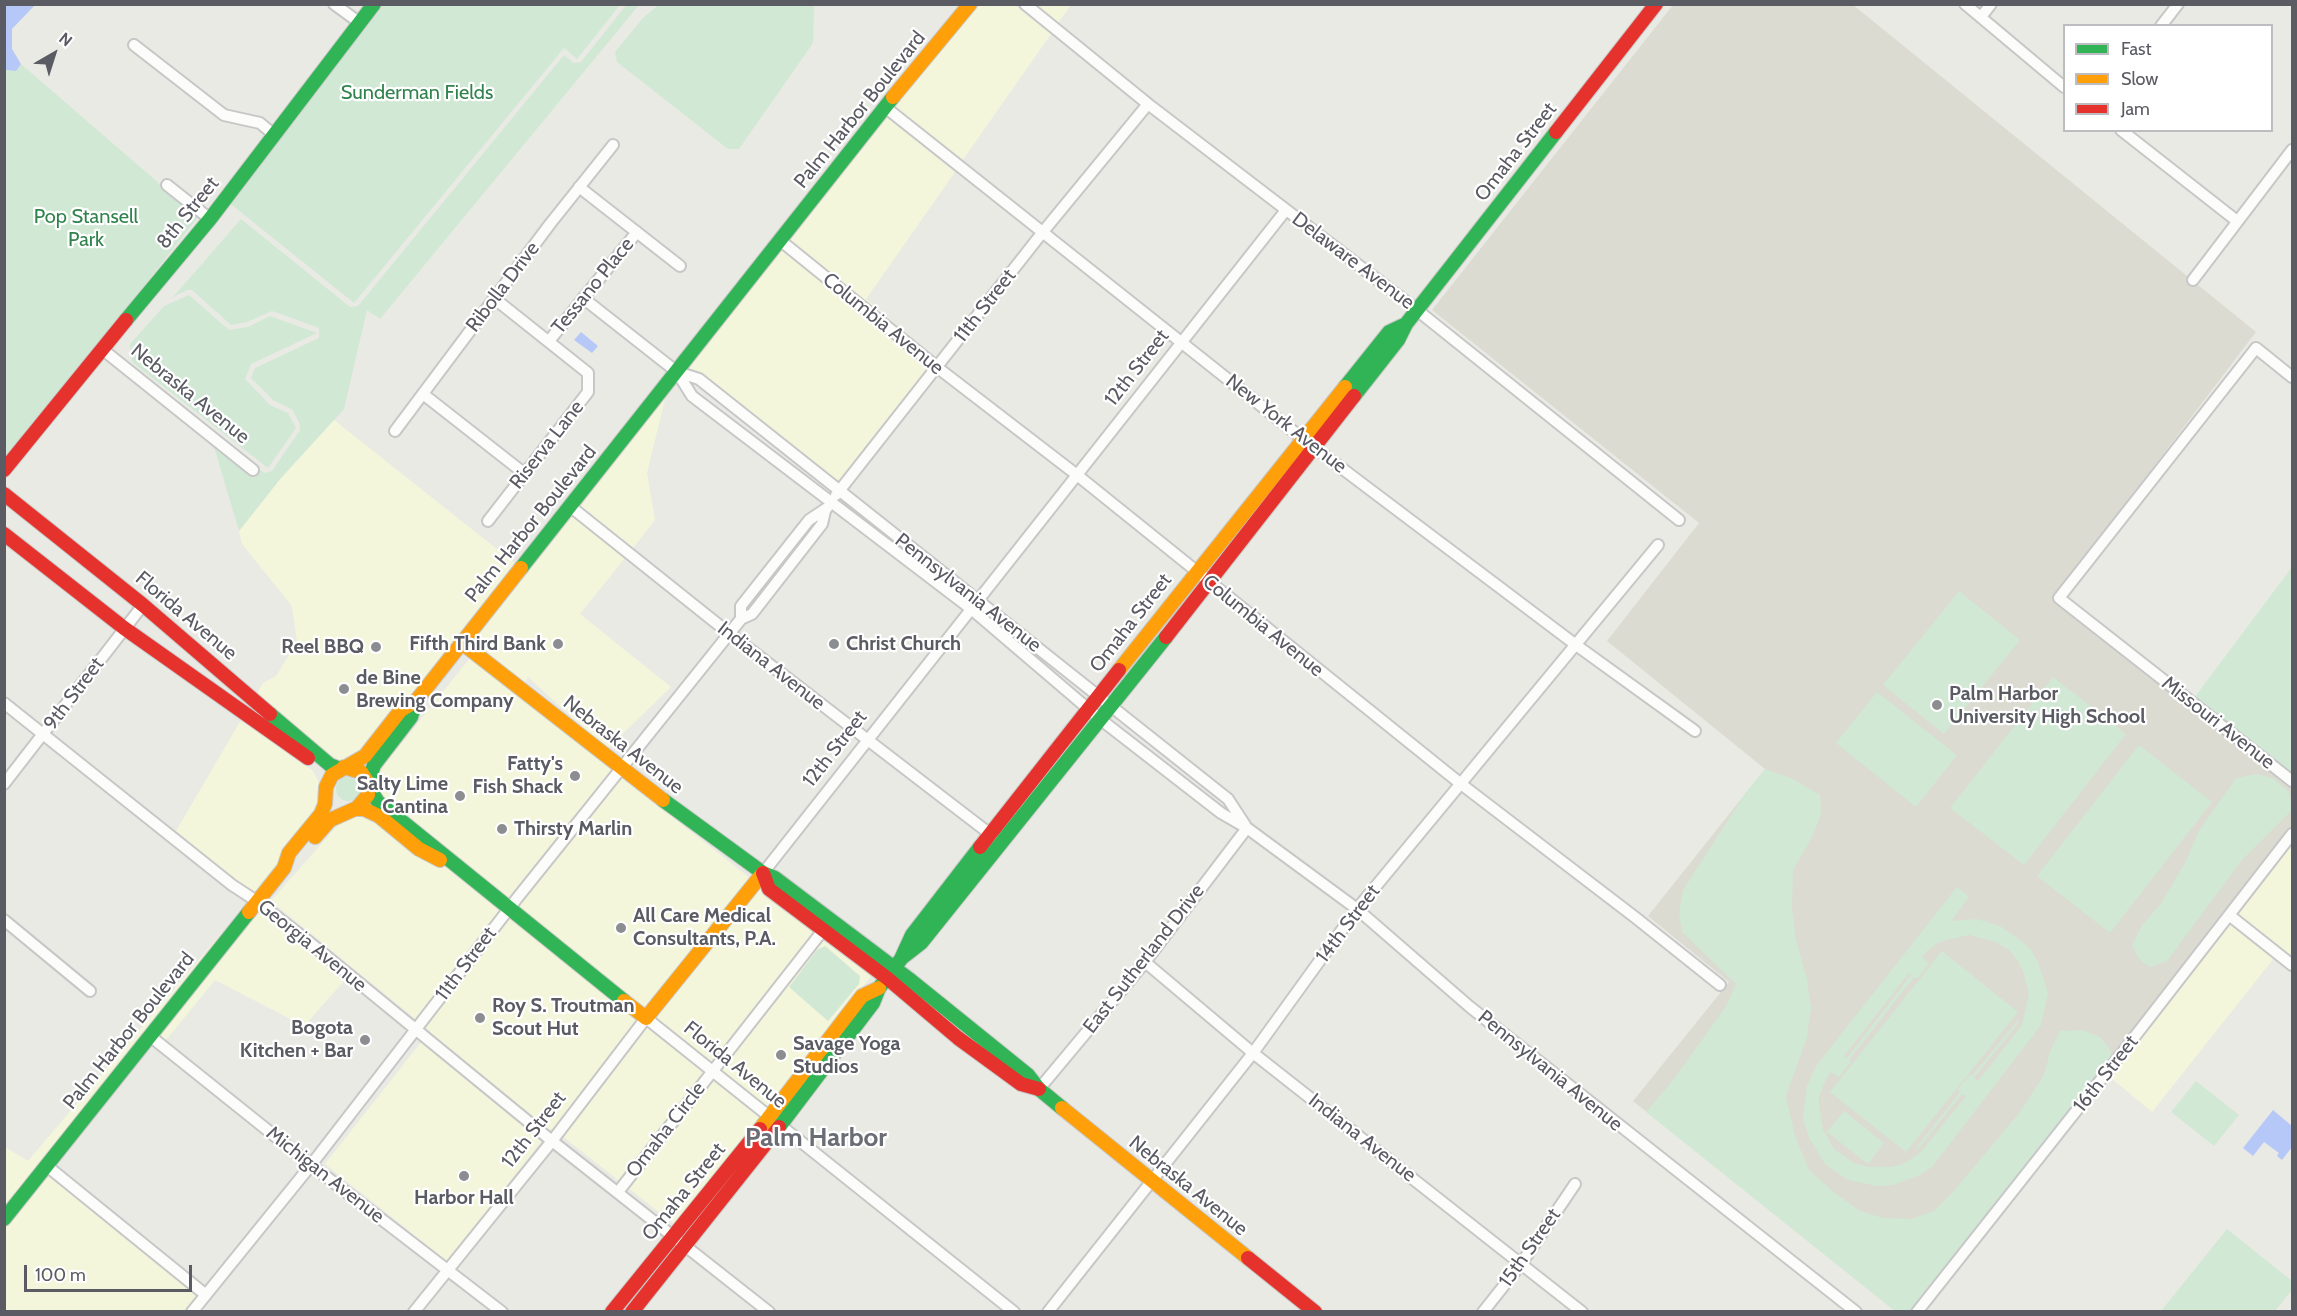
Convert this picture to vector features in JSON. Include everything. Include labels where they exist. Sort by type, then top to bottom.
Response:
[{"type":"street","points":[[334,4],[360,23]]},
{"type":"street","name":"8th Street","points":[[4,470],[210,219],[374,4]]},
{"type":"street","name":"Palm Harbor Boulevard","points":[[342,768],[365,756],[401,710],[416,701],[885,107],[970,4]]},
{"type":"street","name":"Delaware Avenue","points":[[1025,4],[1148,104],[1417,309],[1679,520]]},
{"type":"street","name":"Omaha Street","points":[[997,839],[1098,696],[1196,572],[1398,340],[1417,309],[1656,4]]},
{"type":"street","points":[[1965,4],[2063,86]]},
{"type":"street","points":[[1981,17],[1991,4]]},
{"type":"street","points":[[2163,24],[2178,4]]},
{"type":"street","points":[[134,45],[224,115],[260,123],[273,134]]},
{"type":"street","name":"11th Street","points":[[192,1311],[311,1165],[508,909],[621,768],[741,619],[752,614],[822,524],[828,507],[839,492],[938,369],[1042,233],[1148,104]]},
{"type":"street","name":"New York Avenue","points":[[885,107],[1309,443],[1576,645],[1695,731]]},
{"type":"street","points":[[2124,132],[2237,221]]},
{"type":"street","name":"Ribolla Drive","points":[[395,431],[613,145]]},
{"type":"street","points":[[2193,280],[2292,150]]},
{"type":"street","points":[[167,185],[210,219]]},
{"type":"street","points":[[579,187],[680,266]]},
{"type":"street","name":"12th Street","points":[[414,1311],[552,1141],[646,1018],[1286,210]]},
{"type":"street","name":"Tessano Place","points":[[549,341],[637,232]]},
{"type":"street","name":"Columbia Avenue","points":[[781,241],[938,369],[1077,475],[1461,784],[1720,985]]},
{"type":"street","name":"Pennsylvania Avenue","points":[[583,298],[653,356],[677,372],[699,380],[839,492],[973,604],[1100,719],[1221,813],[1247,828],[1357,909],[1470,1007],[1856,1311]]},
{"type":"street","name":"Riserva Lane","points":[[488,521],[588,392],[588,373],[495,299]]},
{"type":"street","name":"Missouri Avenue","points":[[2292,377],[2256,348],[2059,598],[2292,781]]},
{"type":"street","name":"Nebraska Avenue","points":[[102,349],[253,470]]},
{"type":"street","name":"Pennsylvania Avenue","points":[[677,372],[692,396],[828,507],[973,604],[1098,696],[1228,799],[1247,828]]},
{"type":"street","points":[[423,394],[525,474]]},
{"type":"street","name":"Omaha Street","points":[[632,1311],[686,1245],[862,996],[890,973],[912,935],[1100,719],[1209,583],[1309,443]]},
{"type":"street","name":"Florida Avenue","points":[[4,494],[143,605],[330,765],[342,768]]},
{"type":"street","name":"Indiana Avenue","points":[[571,507],[730,634],[997,839]]},
{"type":"street","name":"Florida Avenue","points":[[4,534],[124,628],[316,765],[321,770],[326,789]]},
{"type":"street","name":"14th Street","points":[[1048,1311],[1253,1053],[1357,909],[1658,545]]},
{"type":"street","name":"9th Street","points":[[4,784],[143,605]]},
{"type":"street","name":"Nebraska Avenue","points":[[462,643],[621,768],[763,873],[775,878],[890,973]]},
{"type":"street","name":"Palm Harbor Boulevard","points":[[369,786],[374,765],[411,717],[416,701]]},
{"type":"street","name":"Georgia Avenue","points":[[4,703],[232,885],[258,902],[618,1192]]},
{"type":"street","points":[[342,768],[361,772],[369,786],[366,799],[353,810],[333,805],[328,800],[326,789],[332,775],[342,768]]},
{"type":"street","name":"Florida Avenue","points":[[369,786],[378,802],[440,850],[461,871],[1014,1311]]},
{"type":"street","name":"Palm Harbor Boulevard","points":[[4,1219],[258,902],[284,867],[289,854],[321,814],[325,804],[326,789]]},
{"type":"street","name":"Florida Avenue","points":[[353,810],[364,809],[379,816],[420,849],[461,871]]},
{"type":"street","name":"Palm Harbor Boulevard","points":[[284,867],[297,860],[330,820],[353,810]]},
{"type":"street","name":"East Sutherland Drive","points":[[1039,1089],[1144,962],[1247,828]]},
{"type":"street","name":"16th Street","points":[[1917,1311],[2292,834]]},
{"type":"street","name":"Nebraska Avenue","points":[[763,873],[769,889],[890,973],[1028,1075],[1039,1089],[1151,1182],[1315,1311]]},
{"type":"street","points":[[2229,915],[2292,965]]},
{"type":"street","points":[[4,920],[90,991]]},
{"type":"street","name":"Omaha Circle","points":[[674,1235],[618,1192],[824,929]]},
{"type":"street","name":"Indiana Avenue","points":[[1144,962],[1253,1053],[1582,1311]]},
{"type":"street","name":"Michigan Avenue","points":[[150,1036],[311,1165],[502,1311]]},
{"type":"street","name":"Omaha Street","points":[[612,1311],[674,1235],[774,1122]]},
{"type":"street","points":[[47,1166],[206,1295]]},
{"type":"street","name":"15th Street","points":[[1484,1311],[1521,1264],[1575,1184]]},
{"type":"street","points":[[674,1235],[769,1311]]},
{"type":"shaded area","name":"Palm Harbor University High School","points":[[1852,4],[2256,332],[2053,599],[2292,786],[2292,828],[1911,1311],[1895,1311],[1633,1101],[1729,982],[1648,916],[1765,769],[1607,641],[1699,523],[1432,310],[1673,5]]},
{"type":"shaded area","points":[[977,5],[1015,5],[1051,34],[962,161],[893,106]]},
{"type":"shaded area","points":[[1036,5],[1071,5],[1058,23]]},
{"type":"shaded area","points":[[885,116],[955,172],[866,299],[937,360],[789,239]]},
{"type":"shaded area","points":[[781,249],[929,370],[839,483],[703,374],[687,369]]},
{"type":"shaded area","points":[[666,395],[647,473],[655,520],[633,548],[579,505]]},
{"type":"shaded area","points":[[334,420],[517,565],[414,694],[361,751],[343,761],[338,761],[257,693],[263,683],[276,676],[297,642],[292,606],[242,544],[239,531],[281,478]]},
{"type":"shaded area","points":[[571,516],[625,558],[580,614],[671,687],[607,749],[528,677],[524,684],[470,642]]},
{"type":"shaded area","points":[[471,657],[872,975],[674,1224],[552,1128],[447,1261],[325,1164],[430,1031],[271,901],[344,818],[377,791],[375,776]]},
{"type":"shaded area","points":[[241,720],[312,770],[318,780],[320,793],[316,811],[257,893],[236,880],[176,831]]},
{"type":"shaded area","points":[[2292,843],[2292,956],[2238,914]]},
{"type":"shaded area","points":[[247,903],[5,1210],[5,1147],[28,1161]]},
{"type":"shaded area","points":[[258,910],[345,980],[304,1026],[215,980],[166,1040],[159,1034]]},
{"type":"shaded area","points":[[2230,924],[2274,958],[2152,1112],[2110,1077]]},
{"type":"shaded area","points":[[47,1175],[197,1296],[184,1311],[5,1312],[5,1228]]},
{"type":"green space","points":[[627,4],[639,5],[380,319],[367,310],[344,409],[281,478],[239,531],[214,447],[253,478],[261,470],[264,473],[272,471],[300,430],[300,425],[293,410],[273,400],[251,378],[255,368],[319,338],[319,328],[272,311],[247,322],[231,325],[192,290],[173,297],[241,219],[350,307],[358,306],[564,55],[574,63],[581,62]]},
{"type":"green space","name":"Sunderman Fields","points":[[378,5],[620,5],[577,59],[564,48],[354,303],[227,201]]},
{"type":"green space","points":[[658,5],[814,5],[813,43],[739,149],[728,149],[617,62],[615,52],[643,18]]},
{"type":"green space","name":"Pop Stansell Park","points":[[21,64],[198,217],[5,463],[4,70],[16,71]]},
{"type":"green space","points":[[189,295],[229,330],[248,327],[270,316],[317,333],[251,364],[245,379],[270,405],[288,413],[296,428],[268,468],[132,362],[130,344],[164,306]]},
{"type":"green space","points":[[2292,567],[2292,781],[2191,702]]},
{"type":"green space","points":[[1959,591],[2020,640],[1944,734],[1883,685]]},
{"type":"green space","points":[[2053,677],[2126,734],[2024,865],[1950,808]]},
{"type":"green space","points":[[1877,692],[1957,755],[1916,807],[1836,743]]},
{"type":"green space","points":[[2139,745],[2212,802],[2110,933],[2037,876]]},
{"type":"green space","points":[[1765,769],[1793,779],[1820,795],[1821,814],[1813,835],[1793,870],[1792,908],[1796,940],[1807,979],[1811,1008],[1807,1037],[1786,1096],[1795,1136],[1809,1170],[1835,1193],[1860,1211],[1883,1218],[1911,1219],[1934,1211],[1953,1192],[2020,1112],[2044,1075],[2050,1052],[2060,1031],[2082,1030],[2100,1037],[2110,1049],[2111,1057],[1911,1311],[1895,1311],[1646,1112],[1673,1080],[1725,1008],[1736,984],[1682,932],[1679,914],[1683,890],[1746,792]]},
{"type":"green space","points":[[2258,774],[2274,779],[2289,792],[2292,810],[2242,860],[2167,961],[2150,967],[2139,959],[2132,945],[2141,927],[2162,902],[2185,863],[2199,831],[2236,778]]},
{"type":"green space","points":[[348,777],[353,778],[359,784],[359,794],[353,800],[348,801],[343,800],[337,794],[336,789],[337,784],[343,778]]},
{"type":"green space","points":[[1957,887],[1969,897],[1951,921],[1977,919],[2000,926],[2031,950],[2038,962],[2048,993],[2041,1025],[1932,1167],[1920,1175],[1893,1185],[1877,1186],[1848,1180],[1826,1165],[1809,1138],[1803,1118],[1807,1086],[1816,1066]],"holes":[[[1969,935],[1996,942],[2010,951],[2018,961],[2029,994],[2022,1025],[1978,1081],[1974,1078],[2019,1022],[2017,1021],[1972,1076],[1969,1075],[1958,1089],[1960,1092],[1916,1148],[1918,1149],[1962,1094],[1966,1096],[1920,1153],[1903,1164],[1891,1167],[1868,1167],[1854,1163],[1835,1150],[1823,1130],[1819,1097],[1826,1079],[1831,1072],[1839,1077],[1851,1062],[1849,1060],[1914,977],[1917,979],[1929,963],[1922,957],[1926,952],[1946,940]],[[1909,973],[1911,975],[1847,1058],[1844,1056]]]},
{"type":"green space","points":[[825,946],[860,976],[859,984],[828,1021],[789,987],[817,950]]},
{"type":"green space","points":[[1942,951],[2018,1012],[1906,1152],[1830,1092]]},
{"type":"green space","points":[[2196,1081],[2239,1115],[2214,1146],[2171,1112]]},
{"type":"green space","points":[[1844,1111],[1884,1143],[1868,1164],[1827,1132]]},
{"type":"green space","points":[[2227,1229],[2292,1281],[2292,1290],[2275,1311],[2161,1311]]},
{"type":"water","points":[[4,5],[35,5],[12,29],[12,49],[21,64],[16,71],[5,70]]},
{"type":"water","points":[[581,332],[598,346],[592,353],[574,340]]},
{"type":"water","points":[[2273,1110],[2292,1126],[2292,1147],[2282,1160],[2277,1156],[2279,1153],[2264,1142],[2253,1156],[2243,1148]]},
{"type":"traffic: fast","points":[[126,320],[210,219],[374,4]]},
{"type":"traffic: fast","points":[[521,568],[893,97]]},
{"type":"traffic: fast","points":[[1354,396],[1398,340],[1406,324],[1556,132]]},
{"type":"traffic: fast","points":[[1345,387],[1389,332],[1406,324]]},
{"type":"traffic: fast","points":[[903,957],[921,943],[1166,637]]},
{"type":"traffic: fast","points":[[368,783],[374,765],[411,717],[416,701]]},
{"type":"traffic: fast","points":[[270,714],[330,765],[340,769]]},
{"type":"traffic: fast","points":[[369,788],[378,802],[624,1001]]},
{"type":"traffic: fast","points":[[663,800],[763,873],[775,878],[909,979],[1028,1075],[1039,1089],[1062,1108]]},
{"type":"traffic: fast","points":[[779,1127],[873,1003],[879,988],[901,959],[912,935],[980,847]]},
{"type":"traffic: fast","points":[[4,1219],[249,912]]},
{"type":"traffic: slow","points":[[893,97],[970,4]]},
{"type":"traffic: slow","points":[[1119,670],[1345,387]]},
{"type":"traffic: slow","points":[[249,912],[284,868],[289,853],[321,814],[325,804],[326,787],[332,775],[365,756],[401,710],[416,701],[521,568]]},
{"type":"traffic: slow","points":[[462,643],[663,800]]},
{"type":"traffic: slow","points":[[315,837],[330,820],[357,808],[368,795],[368,783],[361,772],[344,767]]},
{"type":"traffic: slow","points":[[356,809],[364,809],[379,816],[419,849],[440,860]]},
{"type":"traffic: slow","points":[[624,1001],[646,1018],[763,873]]},
{"type":"traffic: slow","points":[[760,1129],[862,996],[879,988]]},
{"type":"traffic: slow","points":[[1062,1108],[1248,1258]]},
{"type":"traffic: jam","points":[[1556,132],[1656,4]]},
{"type":"traffic: jam","points":[[4,470],[126,320]]},
{"type":"traffic: jam","points":[[1166,637],[1354,396]]},
{"type":"traffic: jam","points":[[4,494],[143,605],[270,714]]},
{"type":"traffic: jam","points":[[4,534],[124,628],[308,758]]},
{"type":"traffic: jam","points":[[980,847],[1119,670]]},
{"type":"traffic: jam","points":[[763,873],[769,889],[887,978],[958,1038],[1021,1084],[1039,1089]]},
{"type":"traffic: jam","points":[[632,1312],[779,1127]]},
{"type":"traffic: jam","points":[[612,1312],[760,1129]]},
{"type":"traffic: jam","points":[[1248,1258],[1315,1312]]},
{"type":"place","name":"Fifth Third Bank","points":[[558,644]]},
{"type":"place","name":"Christ Church","points":[[834,644]]},
{"type":"place","name":"Reel BBQ","points":[[376,647]]},
{"type":"place","name":"de Bine Brewing Company","points":[[344,689]]},
{"type":"place","name":"Palm Harbor University High School","points":[[1937,705]]},
{"type":"place","name":"Fatty's Fish Shack","points":[[575,776]]},
{"type":"place","name":"Salty Lime Cantina","points":[[460,796]]},
{"type":"place","name":"Thirsty Marlin","points":[[502,829]]},
{"type":"place","name":"All Care Medical Consultants, P.A.","points":[[621,928]]},
{"type":"place","name":"Roy S. Troutman Scout Hut","points":[[480,1018]]},
{"type":"place","name":"Bogota Kitchen + Bar","points":[[365,1040]]},
{"type":"place","name":"Savage Yoga Studios","points":[[781,1055]]},
{"type":"place","name":"Harbor Hall","points":[[464,1176]]},
{"type":"district","name":"Palm Harbor","points":[[816,1138]]}]
